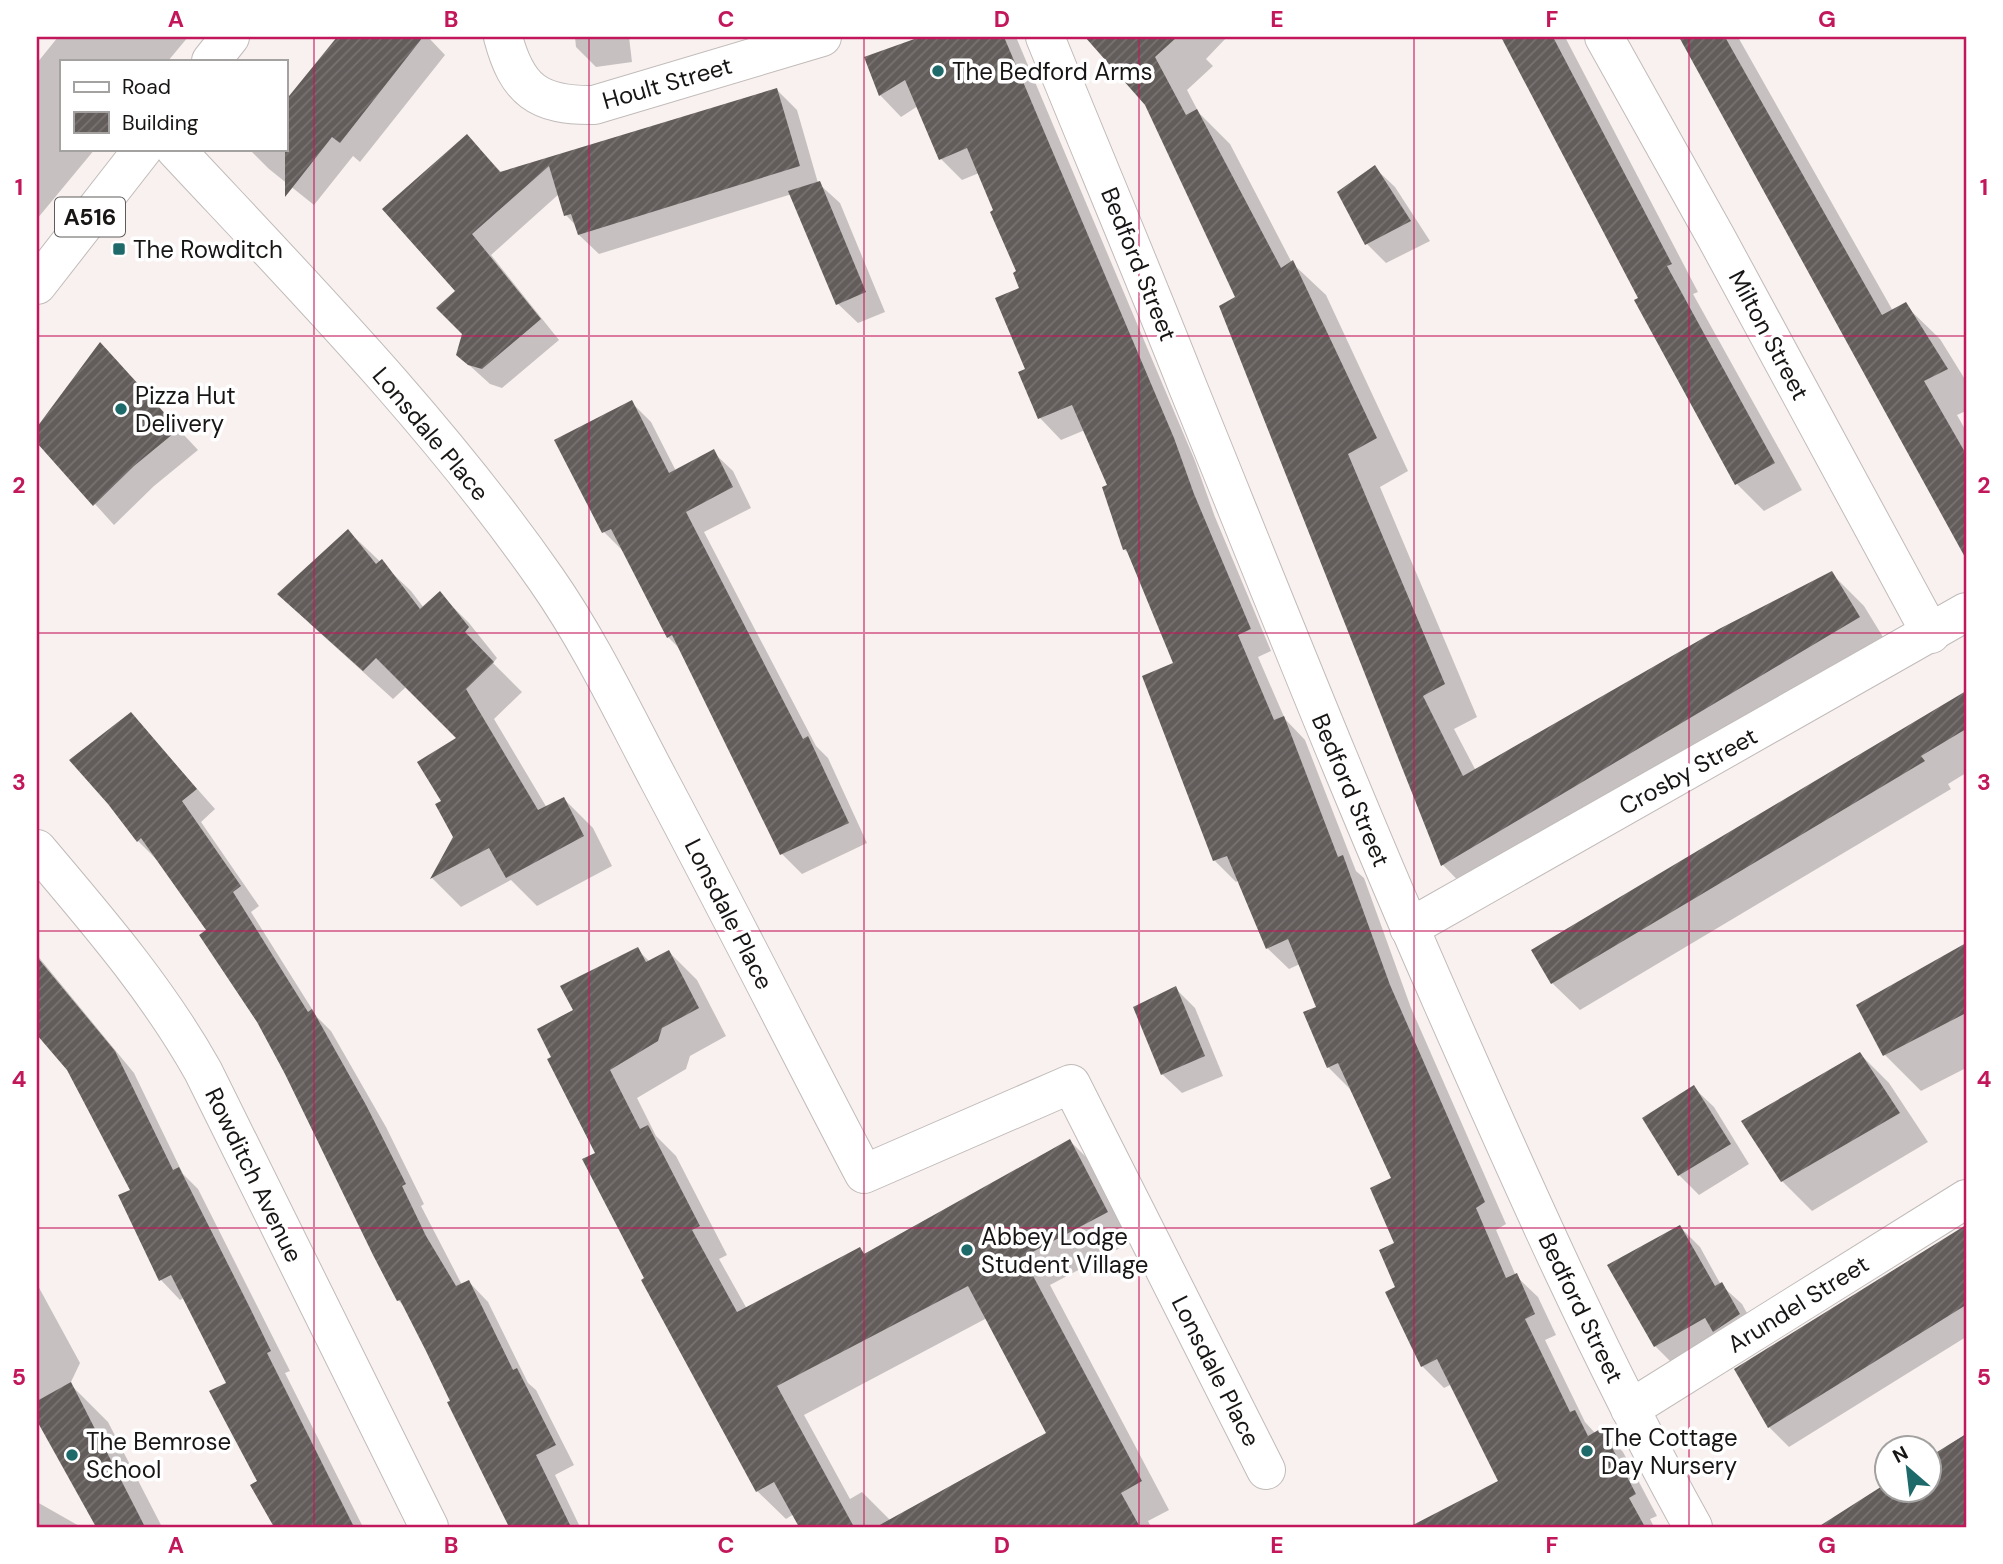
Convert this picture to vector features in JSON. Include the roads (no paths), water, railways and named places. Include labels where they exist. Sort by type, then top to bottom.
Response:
[{"type":"street","points":[[212,60],[230,37]]},
{"type":"street","name":"Hoult Street","points":[[503,37],[517,77],[526,88],[558,102],[576,105],[594,105],[822,37]]},
{"type":"street","name":"Bedford Street","points":[[1045,37],[1325,729],[1409,928],[1534,1210],[1630,1409],[1693,1527]]},
{"type":"street","name":"Milton Street","points":[[1604,37],[1931,634]]},
{"type":"street","name":"A516","points":[[37,285],[142,150]]},
{"type":"street","name":"Lonsdale Place","points":[[175,150],[299,281],[433,434],[546,580],[604,676],[864,1174],[1071,1084],[1266,1470]]},
{"type":"street","name":"Crosby Street","points":[[1409,928],[1966,612]]},
{"type":"street","name":"Rowditch Avenue","points":[[37,849],[117,945],[183,1034],[429,1527]]},
{"type":"street","name":"Arundel Street","points":[[1630,1409],[1966,1199]]},
{"type":"place","name":"The Bedford Arms","points":[[938,71]]},
{"type":"place","name":"The Rowditch","points":[[119,249]]},
{"type":"place","name":"Pizza Hut Delivery","points":[[121,409]]},
{"type":"place","name":"Abbey Lodge Student Village","points":[[967,1250]]},
{"type":"place","name":"The Cottage Day Nursery","points":[[1587,1451]]},
{"type":"place","name":"The Bemrose School","points":[[72,1455]]}]
